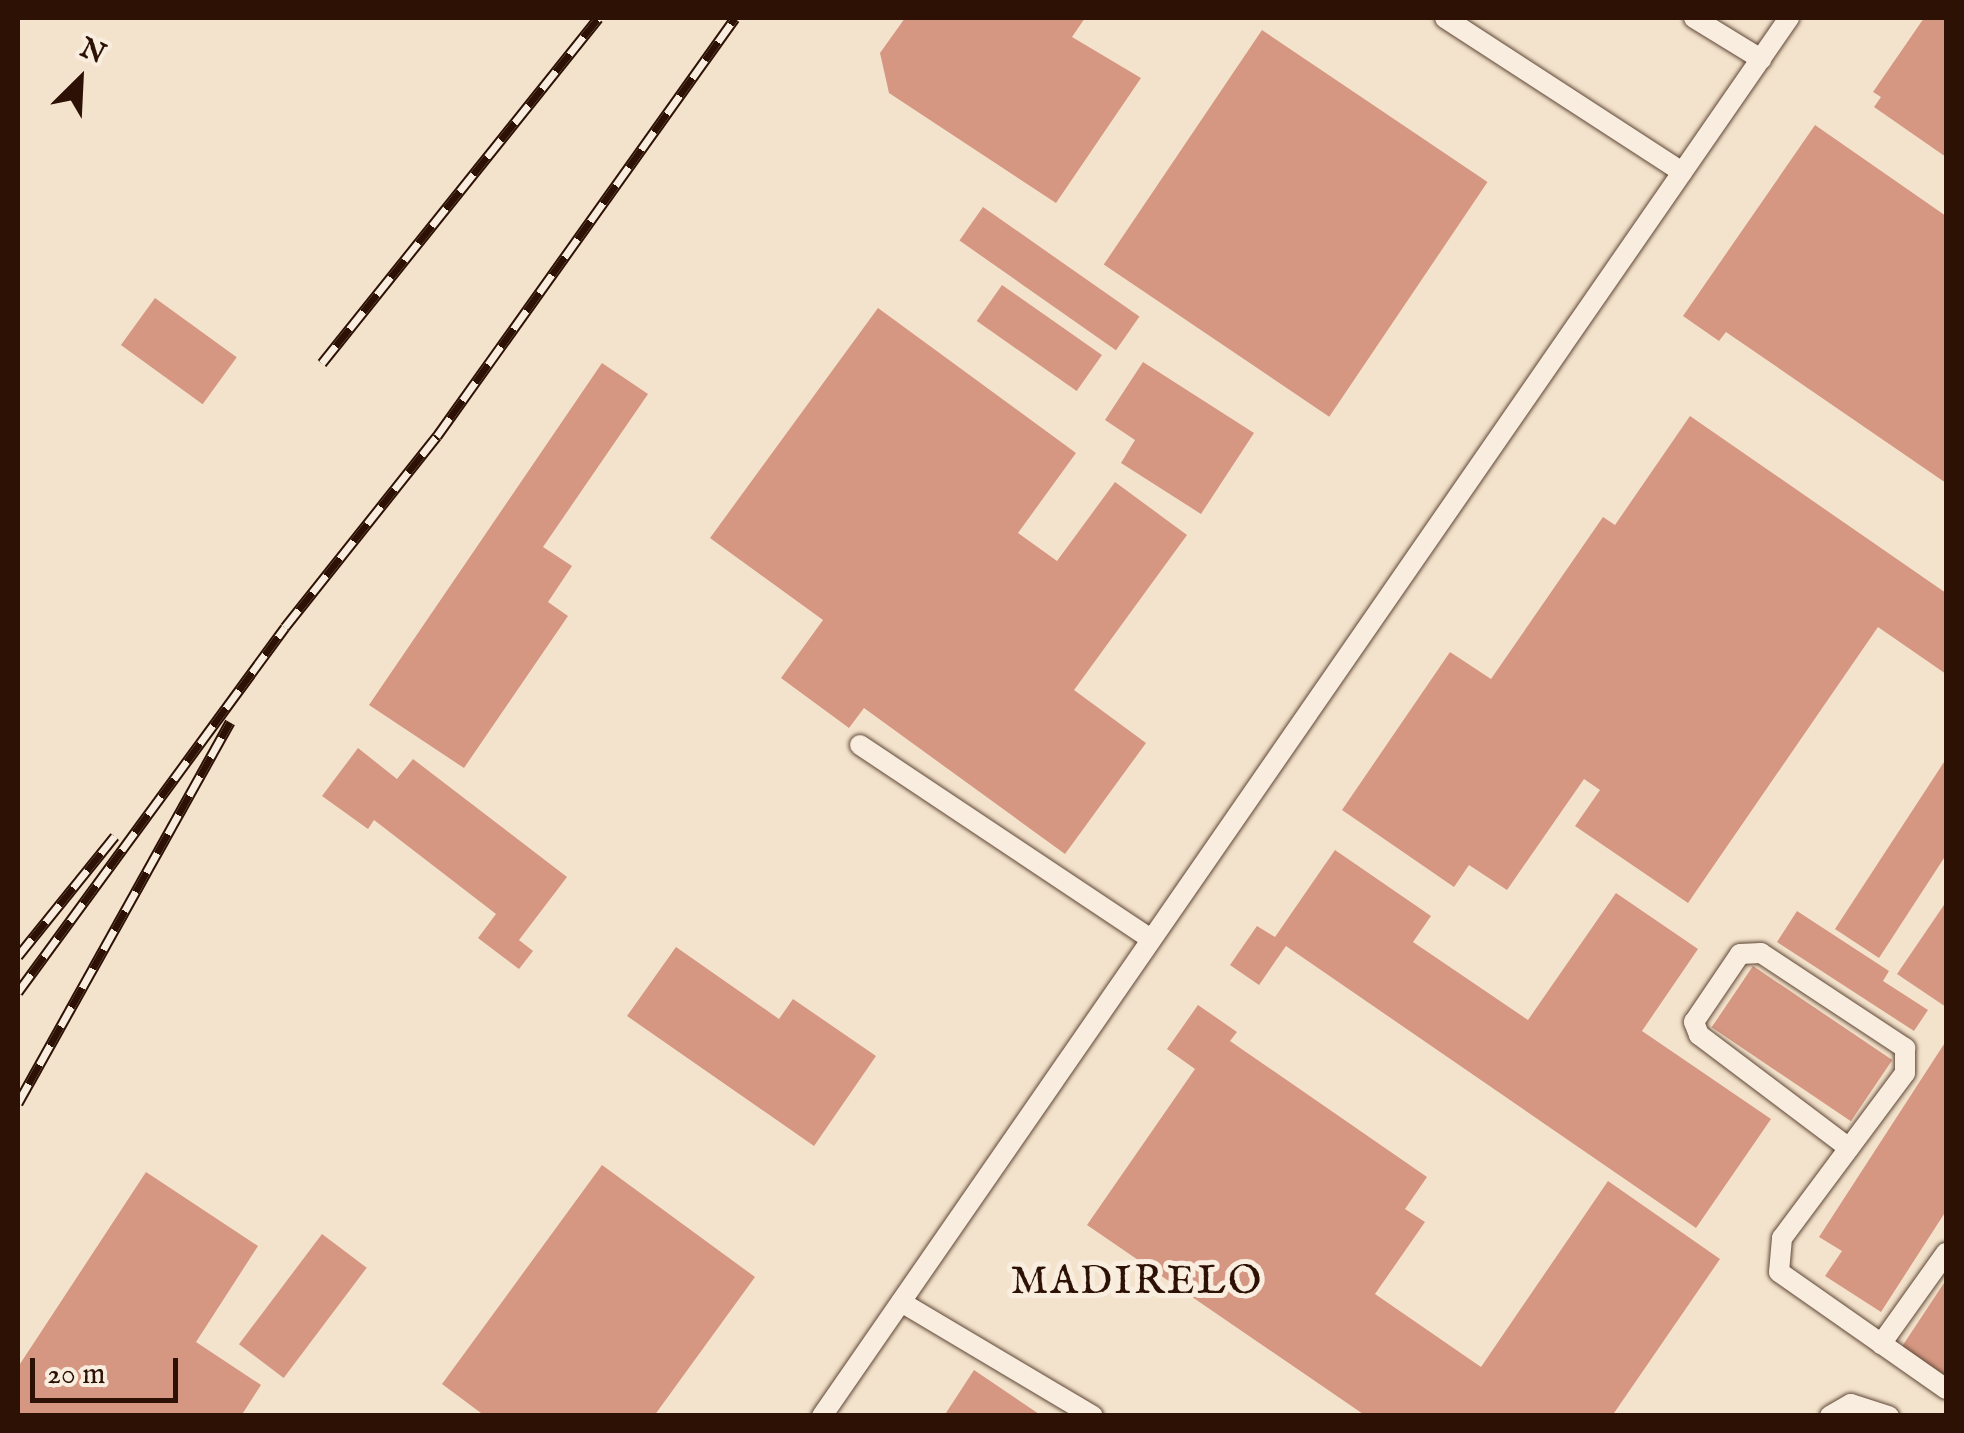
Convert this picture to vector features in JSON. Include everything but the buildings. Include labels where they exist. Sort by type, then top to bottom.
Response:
[{"type":"lane","points":[[1445,18],[1682,172]]},
{"type":"lane","points":[[1694,18],[1760,59]]},
{"type":"lane","points":[[822,1416],[1789,18]]},
{"type":"lane","points":[[860,745],[1151,939]]},
{"type":"lane","points":[[1849,1148],[1699,1035],[1694,1022],[1740,954],[1761,953],[1904,1048],[1905,1073],[1782,1238],[1780,1272],[1946,1389]]},
{"type":"lane","points":[[1881,1344],[1946,1253]]},
{"type":"lane","points":[[901,1302],[1093,1416]]},
{"type":"lane","points":[[1830,1416],[1851,1404],[1889,1416]]},
{"type":"railway","points":[[322,363],[598,18]]},
{"type":"railway","points":[[18,992],[285,627],[437,436],[735,18]]},
{"type":"railway","points":[[18,1103],[230,722]]},
{"type":"railway","points":[[18,956],[115,836]]},
{"type":"district","name":"MADIRELO","points":[[1137,1283]]}]
